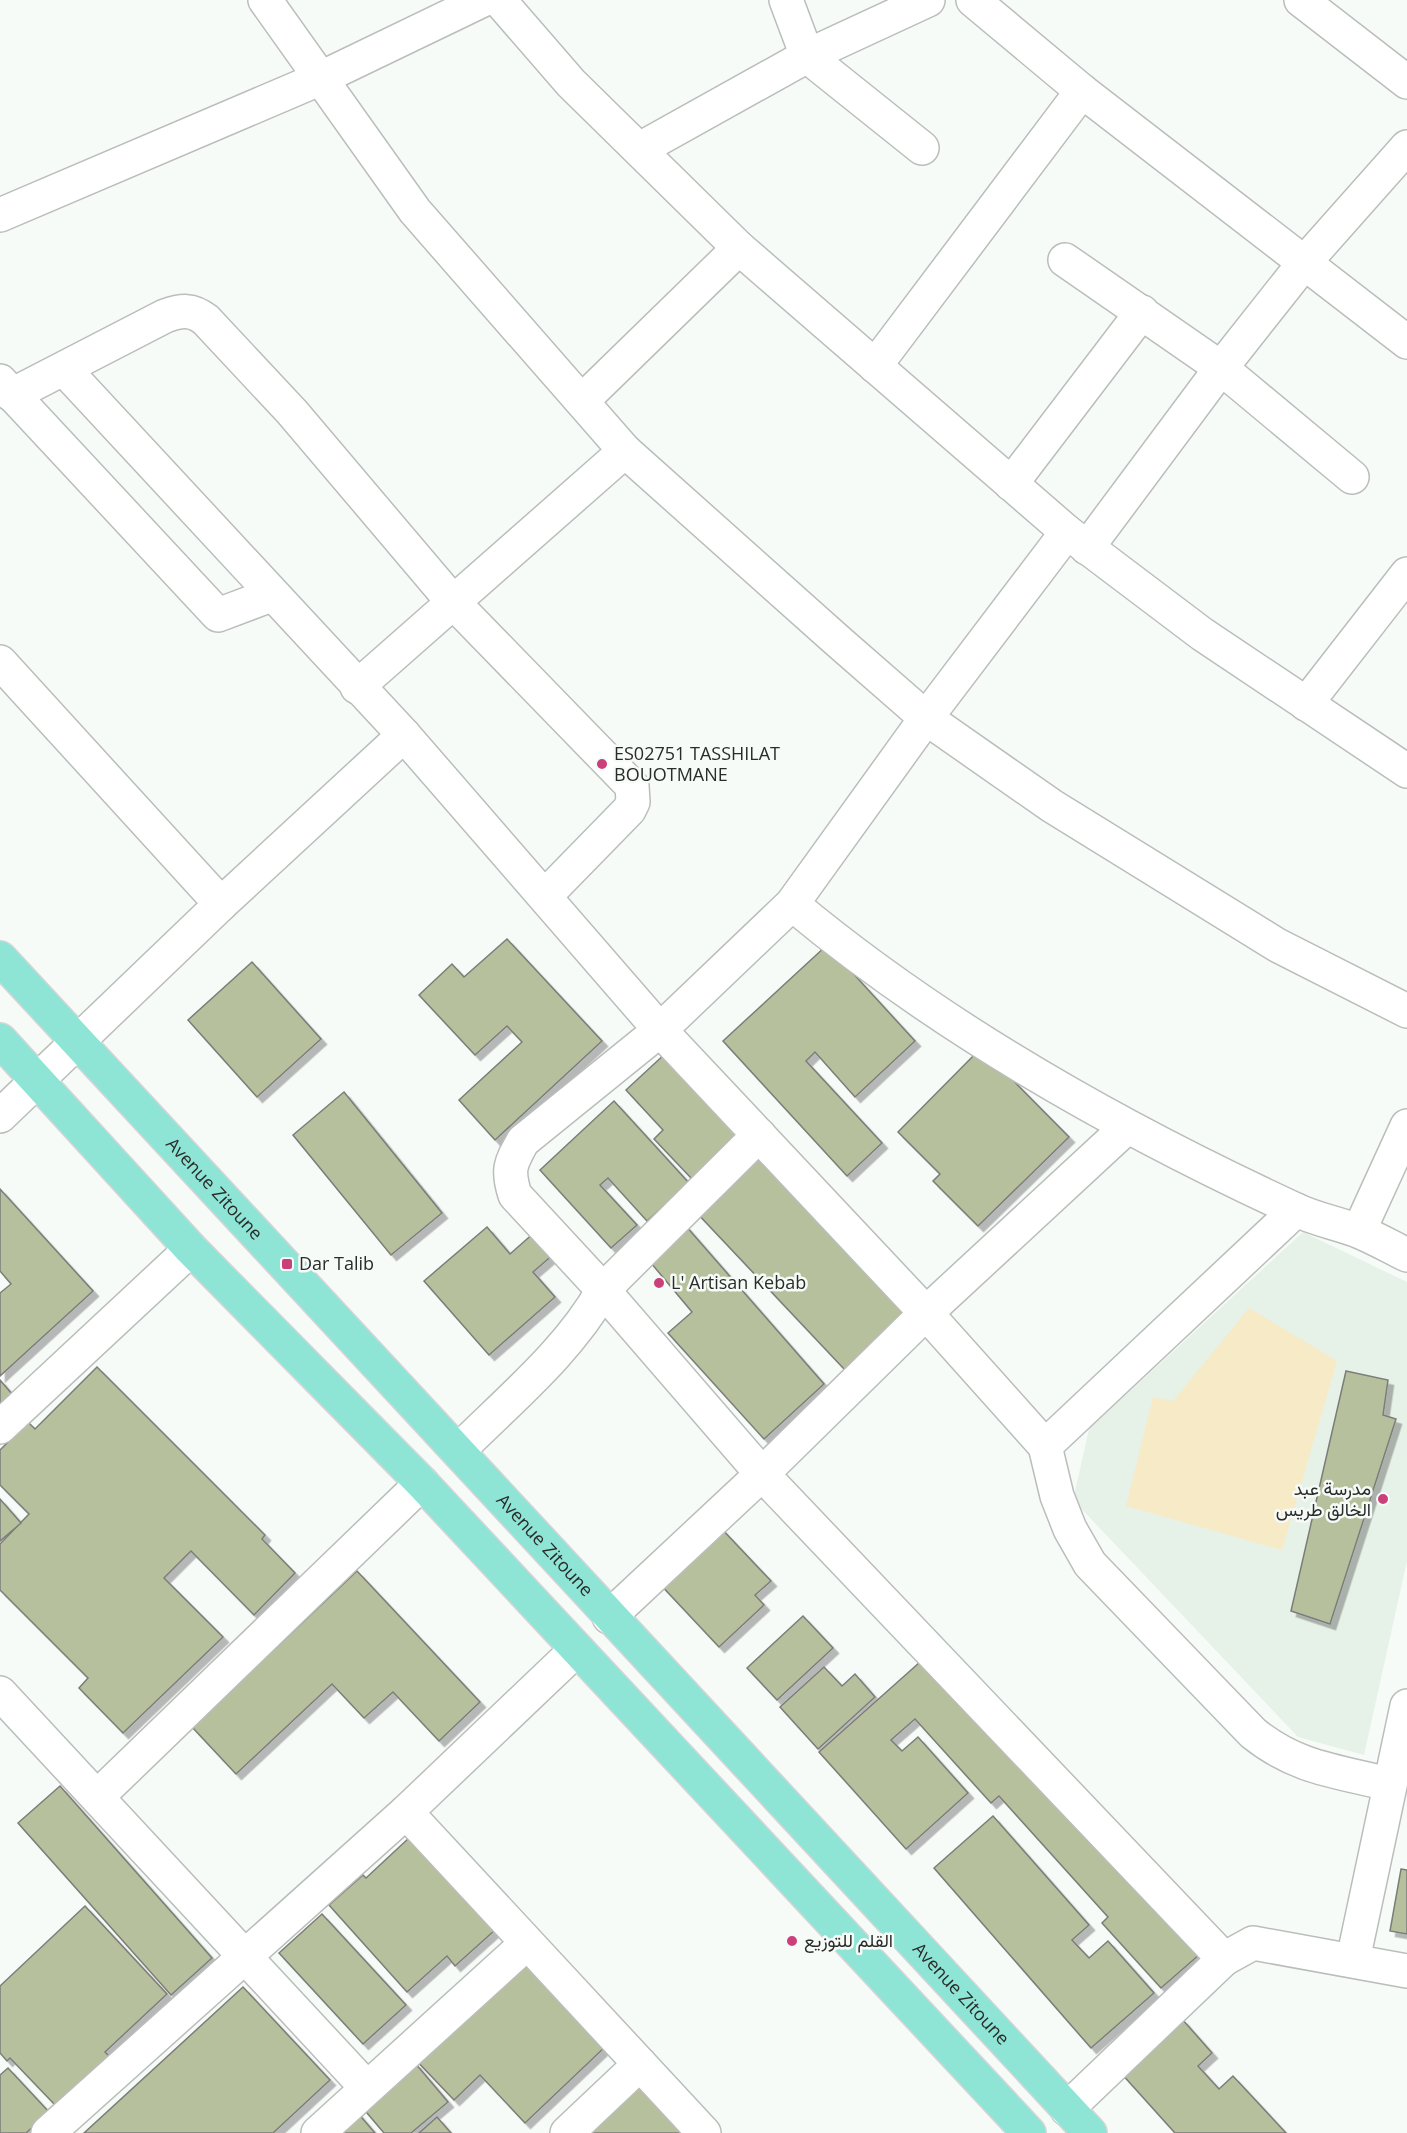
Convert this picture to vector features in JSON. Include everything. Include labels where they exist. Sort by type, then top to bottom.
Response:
[{"type":"main road","name":"Avenue Zitoune","points":[[0,958],[78,1039],[459,1450],[609,1617],[1090,2133]]},
{"type":"main road","points":[[0,1040],[191,1249],[422,1483],[1029,2133]]},
{"type":"street","points":[[264,0],[415,211],[583,400],[625,451],[926,718],[1052,806],[1138,861],[1277,945],[1407,1011]]},
{"type":"street","points":[[0,215],[319,79],[483,0]]},
{"type":"street","points":[[499,0],[571,83],[739,248],[1011,484],[1077,540],[1202,634],[1407,771]]},
{"type":"street","points":[[786,0],[807,56],[922,148]]},
{"type":"street","points":[[640,149],[807,56],[928,0]]},
{"type":"street","points":[[973,0],[1082,91],[1407,342]]},
{"type":"street","points":[[1301,0],[1407,82]]},
{"type":"street","points":[[875,366],[1082,91]]},
{"type":"street","points":[[1224,1959],[762,1474],[603,1290],[515,1195],[509,1175],[512,1160],[523,1142],[660,1030],[792,903],[926,718],[1221,368],[1304,263],[1407,147]]},
{"type":"street","points":[[583,400],[739,248]]},
{"type":"street","points":[[1065,260],[1221,368],[1352,477]]},
{"type":"street","points":[[271,595],[218,615],[6,388],[64,370],[165,316],[183,310],[196,313],[206,320],[292,412],[453,602],[632,786],[633,802],[629,810],[545,896]]},
{"type":"street","points":[[1011,484],[1142,312]]},
{"type":"street","points":[[64,370],[271,595],[404,735],[660,1030],[926,1313],[1044,1446],[1057,1496],[1070,1529],[1090,1564],[1253,1733],[1272,1749],[1295,1761],[1389,1784]]},
{"type":"street","points":[[357,687],[625,451]]},
{"type":"street","points":[[1306,704],[1407,574]]},
{"type":"street","points":[[0,662],[221,904]]},
{"type":"street","points":[[0,1116],[221,904],[404,735]]},
{"type":"street","points":[[792,903],[849,951],[931,1009],[1127,1127],[1296,1210],[1359,1231],[1407,1256]]},
{"type":"street","points":[[1359,1231],[1407,1126]]},
{"type":"street","points":[[609,1617],[762,1474],[926,1313],[1127,1127]]},
{"type":"street","points":[[459,1450],[568,1341],[591,1312],[603,1290],[759,1135]]},
{"type":"street","points":[[1044,1446],[1296,1210]]},
{"type":"street","points":[[0,1427],[191,1249]]},
{"type":"street","points":[[97,1797],[422,1483]]},
{"type":"street","points":[[48,2133],[406,1812],[576,1650]]},
{"type":"street","points":[[0,1693],[367,2088]]},
{"type":"street","points":[[1353,1960],[1407,1706]]},
{"type":"street","points":[[406,1812],[704,2133]]},
{"type":"street","points":[[318,2133],[527,1943]]},
{"type":"street","points":[[1067,2109],[1224,1959],[1253,1943],[1407,1971]]},
{"type":"street","points":[[567,2133],[640,2064]]},
{"type":"shaded area","points":[[1303,1232],[1407,1282],[1407,1561],[1364,1755],[1298,1737],[1073,1500],[1089,1429]]},
{"type":"shaded area","points":[[1249,1308],[1337,1361],[1282,1550],[1126,1506],[1153,1397],[1173,1401]]},
{"type":"building","points":[[507,939],[602,1041],[495,1140],[459,1100],[522,1042],[507,1026],[475,1055],[419,995],[452,964],[464,977]]},
{"type":"building","points":[[827,945],[915,1041],[855,1097],[815,1052],[806,1061],[882,1143],[847,1176],[723,1041]]},
{"type":"building","points":[[252,962],[321,1039],[257,1097],[188,1020]]},
{"type":"building","points":[[981,1048],[1069,1137],[978,1226],[933,1181],[940,1174],[898,1132]]},
{"type":"building","points":[[667,1052],[742,1132],[692,1179],[654,1139],[663,1130],[626,1090]]},
{"type":"building","points":[[344,1092],[442,1213],[391,1255],[293,1135]]},
{"type":"building","points":[[614,1101],[689,1183],[647,1221],[608,1178],[600,1185],[637,1225],[611,1248],[540,1170]]},
{"type":"building","points":[[762,1153],[909,1310],[845,1370],[696,1212]]},
{"type":"building","points":[[0,1189],[93,1291],[0,1376],[0,1293],[11,1284],[0,1271]]},
{"type":"building","points":[[685,1225],[824,1384],[764,1439],[668,1333],[692,1312],[651,1263]]},
{"type":"building","points":[[487,1227],[510,1254],[536,1231],[555,1253],[533,1272],[555,1297],[489,1355],[424,1281]]},
{"type":"building","points":[[97,1367],[265,1535],[262,1539],[295,1573],[254,1615],[191,1551],[164,1578],[223,1637],[123,1733],[79,1688],[88,1678],[0,1590],[0,1544],[29,1514],[0,1485],[0,1450],[28,1422],[35,1429]]},
{"type":"building","points":[[1346,1371],[1388,1380],[1383,1415],[1396,1419],[1330,1624],[1291,1611]]},
{"type":"building","points":[[0,1380],[12,1394],[0,1405]]},
{"type":"building","points":[[0,1499],[21,1523],[0,1541]]},
{"type":"building","points":[[718,1525],[771,1581],[755,1595],[764,1605],[719,1647],[658,1582]]},
{"type":"building","points":[[357,1571],[480,1702],[439,1741],[393,1692],[364,1718],[332,1684],[236,1774],[192,1727]]},
{"type":"building","points":[[803,1616],[833,1648],[777,1700],[747,1668]]},
{"type":"building","points":[[929,1654],[1200,1954],[1161,1988],[1102,1923],[1108,1917],[999,1796],[991,1803],[915,1719],[891,1740],[902,1751],[918,1737],[968,1793],[906,1849],[819,1752]]},
{"type":"building","points":[[824,1667],[842,1686],[855,1674],[875,1697],[818,1749],[780,1707]]},
{"type":"building","points":[[60,1786],[212,1958],[171,1995],[18,1823]]},
{"type":"building","points":[[993,1816],[1089,1925],[1072,1940],[1089,1958],[1108,1941],[1154,1993],[1091,2048],[934,1868]]},
{"type":"building","points":[[410,1837],[495,1930],[455,1966],[447,1956],[407,1992],[329,1905],[363,1875],[366,1878]]},
{"type":"building","points":[[1401,1869],[1407,1870],[1407,1934],[1390,1931]]},
{"type":"building","points":[[85,1906],[167,1994],[105,2052],[110,2057],[57,2107],[10,2058],[7,2061],[0,2053],[0,1986]]},
{"type":"building","points":[[322,1914],[406,2005],[363,2044],[279,1953]]},
{"type":"building","points":[[521,1955],[606,2046],[525,2123],[480,2075],[454,2100],[413,2057]]},
{"type":"building","points":[[243,1987],[330,2080],[273,2133],[84,2133]]},
{"type":"building","points":[[1182,2019],[1212,2053],[1198,2066],[1219,2089],[1233,2076],[1286,2133],[1175,2133],[1121,2073]]},
{"type":"building","points":[[415,2063],[448,2102],[411,2133],[384,2133],[362,2107]]},
{"type":"building","points":[[8,2068],[49,2112],[26,2133],[0,2133],[0,2075]]},
{"type":"building","points":[[642,2080],[687,2133],[581,2133]]},
{"type":"building","points":[[356,2111],[375,2133],[331,2133]]},
{"type":"building","points":[[437,2117],[451,2133],[419,2133]]},
{"type":"place","name":"ES02751 TASSHILAT BOUOTMANE","points":[[602,764]]},
{"type":"place","name":"Dar Talib","points":[[287,1264]]},
{"type":"place","name":"L' Artisan Kebab","points":[[659,1283]]},
{"type":"place","name":"مدرسة عبد الخالق طريس","points":[[1383,1499]]},
{"type":"place","name":"القلم للتوزيع","points":[[792,1941]]}]
